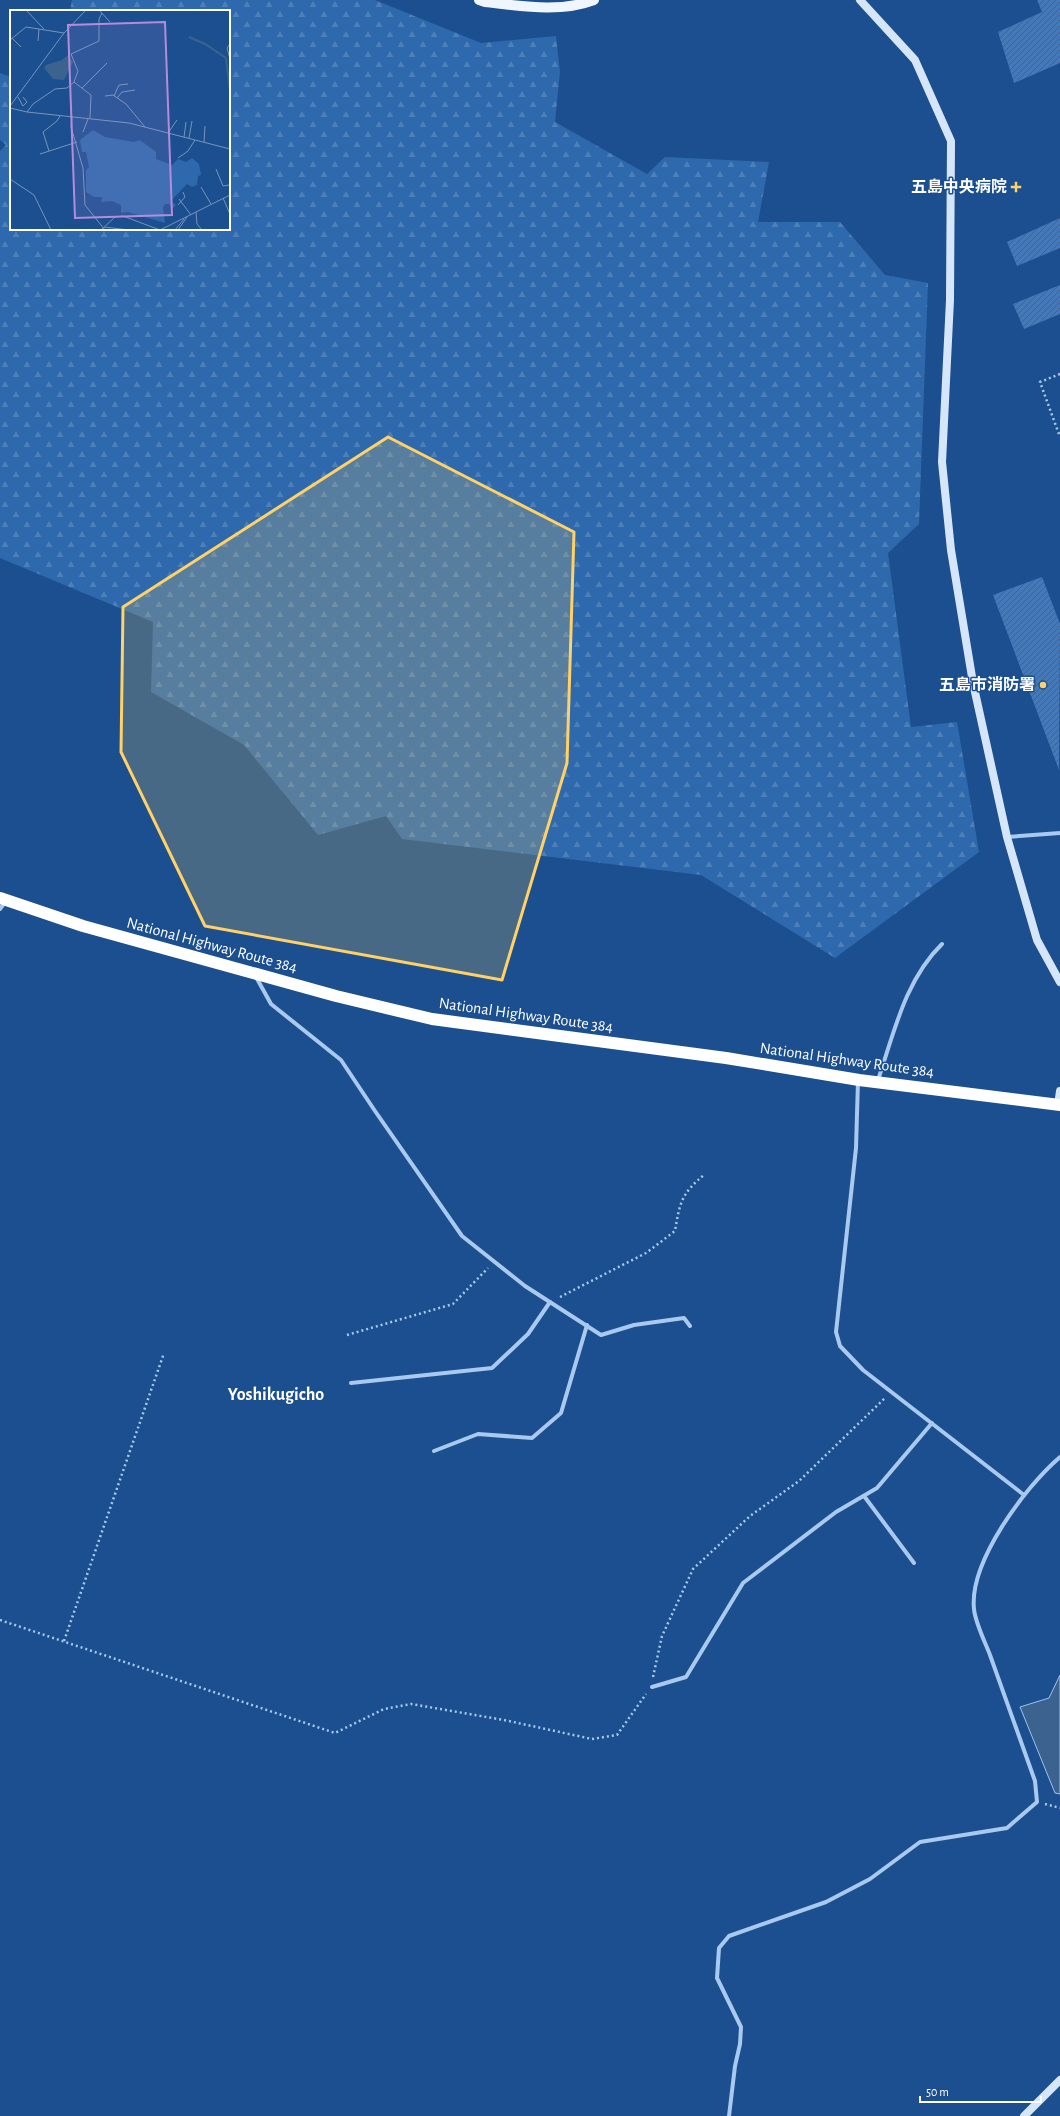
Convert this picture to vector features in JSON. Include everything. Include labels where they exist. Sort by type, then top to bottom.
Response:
[{"type":"highway","name":"National Highway Route 384","points":[[2,902],[254,973],[432,1019],[726,1058],[877,1083],[1059,1105]]},
{"type":"main road","points":[[479,0],[532,7],[579,6],[594,0]]},
{"type":"street","points":[[860,0],[914,60],[951,141],[950,300],[942,462],[951,550],[973,683],[1007,837],[1036,940],[1060,982]]},
{"type":"street","points":[[1007,837],[1060,832]]},
{"type":"street","points":[[877,1083],[906,996],[932,954],[942,944]]},
{"type":"street","points":[[254,973],[271,1004],[342,1060],[375,1111],[462,1236],[494,1262],[526,1286],[601,1335],[634,1325],[684,1318],[690,1326]]},
{"type":"street","points":[[858,1080],[856,1148],[836,1332],[840,1346],[863,1370],[1024,1495]]},
{"type":"street","points":[[1059,1105],[1060,1092]]},
{"type":"street","points":[[351,1383],[492,1368],[528,1334],[550,1302]]},
{"type":"street","points":[[434,1452],[478,1434],[532,1438],[561,1413],[587,1326]]},
{"type":"street","points":[[652,1687],[686,1676],[743,1583],[836,1512],[877,1488],[932,1423]]},
{"type":"street","points":[[729,2116],[735,2066],[740,2044],[741,2027],[717,1978],[720,1948],[729,1936],[826,1902],[870,1879],[920,1842],[1007,1828],[1037,1802],[1036,1781],[974,1610],[976,1578],[994,1539],[1024,1495],[1060,1457]]},
{"type":"street","points":[[864,1496],[914,1563]]},
{"type":"street","points":[[1024,2116],[1060,2080]]},
{"type":"path","points":[[1060,374],[1040,382],[1060,438]]},
{"type":"path","points":[[550,1302],[646,1252],[675,1231],[680,1203],[688,1189],[705,1174]]},
{"type":"path","points":[[348,1335],[453,1304],[494,1262]]},
{"type":"path","points":[[64,1641],[164,1352]]},
{"type":"path","points":[[0,1620],[335,1733],[384,1709],[411,1704],[504,1720],[592,1739],[617,1735],[652,1687],[662,1636],[693,1569],[750,1516],[798,1481],[893,1392]]},
{"type":"path","points":[[1037,1802],[1060,1808]]},
{"type":"highlighted area","points":[[388,437],[574,532],[567,763],[502,980],[205,926],[121,752],[123,607]]},
{"type":"green space","points":[[72,0],[375,0],[481,43],[556,36],[560,72],[555,122],[647,174],[665,157],[769,162],[758,222],[840,222],[885,275],[928,283],[919,524],[888,553],[911,727],[957,722],[979,852],[835,958],[701,875],[402,839],[386,816],[318,835],[244,745],[151,692],[153,622],[0,558],[0,151],[6,145],[0,140],[0,73],[10,77],[10,230],[230,230],[230,10],[70,10]]},
{"type":"shaded area","points":[[1060,1675],[1060,1794],[1055,1793],[1020,1707],[1049,1698]]},
{"type":"building","points":[[1037,0],[1060,0],[1060,63],[1014,83],[998,32],[1042,12]]},
{"type":"building","points":[[1060,218],[1060,248],[1017,266],[1007,242]]},
{"type":"building","points":[[1060,285],[1060,314],[1024,329],[1013,304]]},
{"type":"building","name":"五島市消防署","points":[[1042,577],[1060,624],[1059,770],[993,595]]},
{"type":"place","name":"五島中央病院","points":[[1016,187]]},
{"type":"place","name":"五島市消防署","points":[[1043,685]]},
{"type":"district","name":"Yoshikugicho","points":[[276,1395]]}]
